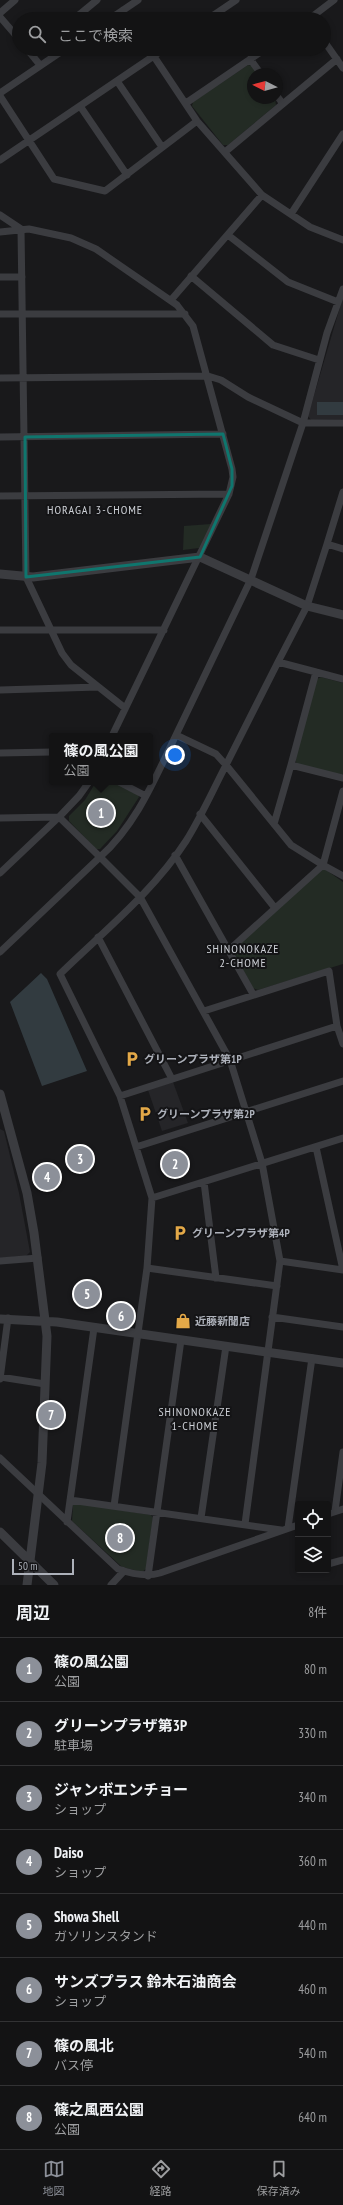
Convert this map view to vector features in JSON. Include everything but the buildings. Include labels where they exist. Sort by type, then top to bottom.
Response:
[{"type":"street","points":[[0,12],[15,0]]},
{"type":"street","points":[[82,12],[97,0]]},
{"type":"street","points":[[120,12],[138,0]]},
{"type":"street","points":[[218,12],[236,0]]},
{"type":"street","points":[[318,12],[334,0]]},
{"type":"street","points":[[0,17],[12,31]]},
{"type":"street","points":[[331,51],[343,68]]},
{"type":"street","points":[[33,56],[40,66]]},
{"type":"street","points":[[0,93],[55,56]]},
{"type":"street","points":[[0,160],[154,56],[197,121],[262,194],[310,227],[343,240]]},
{"type":"street","points":[[186,103],[254,56]]},
{"type":"street","points":[[250,59],[257,68]]},
{"type":"street","points":[[225,152],[337,59]]},
{"type":"street","points":[[117,81],[162,148]]},
{"type":"street","points":[[0,96],[54,179],[105,191],[197,121]]},
{"type":"street","points":[[80,106],[127,175]]},
{"type":"street","points":[[291,214],[343,134]]},
{"type":"street","points":[[171,300],[262,194]]},
{"type":"street","points":[[0,215],[21,229]]},
{"type":"street","points":[[21,229],[26,577],[56,644],[71,665],[125,708]]},
{"type":"street","points":[[0,232],[21,229],[72,238],[96,249],[171,300],[185,314],[193,326],[208,376],[232,473],[229,494],[113,733]]},
{"type":"street","points":[[228,235],[288,282],[338,302]]},
{"type":"street","points":[[191,276],[273,345],[319,360]]},
{"type":"street","points":[[0,278],[22,277]]},
{"type":"street","points":[[153,782],[251,579],[303,423],[319,360],[343,289]]},
{"type":"street","points":[[0,314],[185,314]]},
{"type":"street","points":[[0,378],[208,376],[221,380],[248,397],[303,423],[343,423]]},
{"type":"street","points":[[0,437],[223,434]]},
{"type":"street","points":[[114,1506],[147,1268],[152,1198],[120,1096],[60,974],[140,897],[186,841],[307,606],[343,492]]},
{"type":"street","points":[[0,496],[229,494]]},
{"type":"street","points":[[327,544],[343,549]]},
{"type":"street","points":[[0,574],[26,577],[200,556],[307,606],[343,615]]},
{"type":"street","points":[[0,630],[164,630]]},
{"type":"street","points":[[278,662],[343,679]]},
{"type":"street","points":[[274,824],[316,672]]},
{"type":"street","points":[[0,690],[98,688]]},
{"type":"street","points":[[176,734],[216,754],[290,845],[343,876]]},
{"type":"street","points":[[0,752],[49,752]]},
{"type":"street","points":[[291,765],[343,778]]},
{"type":"street","points":[[0,873],[80,796],[87,785]]},
{"type":"street","points":[[125,785],[146,796]]},
{"type":"street","points":[[0,952],[100,857],[128,825],[151,785]]},
{"type":"street","points":[[229,950],[323,865],[343,790]]},
{"type":"street","points":[[200,814],[275,908]]},
{"type":"street","points":[[0,818],[58,817],[140,897],[230,1060],[262,1163],[280,1261],[245,1524]]},
{"type":"street","points":[[175,855],[253,994]]},
{"type":"street","points":[[98,937],[172,1079]]},
{"type":"street","points":[[204,1011],[253,994],[330,971],[337,1026],[343,1044]]},
{"type":"street","points":[[120,1096],[337,1026]]},
{"type":"street","points":[[136,1147],[343,1081]]},
{"type":"street","points":[[0,1094],[27,1192],[38,1258],[46,1336],[42,1463],[27,1585]]},
{"type":"street","points":[[0,1126],[9,1123]]},
{"type":"street","points":[[152,1198],[343,1138]]},
{"type":"street","points":[[280,1261],[343,1270],[316,1147]]},
{"type":"street","points":[[204,1182],[216,1278]]},
{"type":"street","points":[[0,1261],[38,1258]]},
{"type":"street","points":[[147,1268],[277,1286]]},
{"type":"street","points":[[272,1317],[343,1327]]},
{"type":"street","points":[[45,1384],[0,1378],[4,1318],[45,1321],[343,1363]]},
{"type":"street","points":[[67,1522],[94,1328]]},
{"type":"street","points":[[148,1576],[181,1340]]},
{"type":"street","points":[[201,1518],[226,1346]]},
{"type":"street","points":[[285,1529],[312,1358]]},
{"type":"street","points":[[343,1452],[331,1513],[343,1509]]},
{"type":"street","points":[[0,1458],[118,1569],[124,1571],[148,1576],[295,1526]]},
{"type":"street","points":[[70,1500],[285,1529]]},
{"type":"street","points":[[0,1532],[54,1585]]},
{"type":"street","points":[[331,1562],[343,1560]]},
{"type":"street","points":[[111,1585],[124,1571]]},
{"type":"highlighted area","points":[[223,434],[232,469],[232,486],[200,557],[26,577],[25,437]]},
{"type":"shaded area","points":[[248,65],[254,68],[247,68],[247,104],[276,105],[228,145],[223,145],[192,106],[193,102]]},
{"type":"shaded area","points":[[343,297],[343,419],[311,420],[308,416]]},
{"type":"shaded area","points":[[317,402],[343,402],[343,415],[317,415]]},
{"type":"shaded area","points":[[211,524],[199,548],[183,550],[184,526]]},
{"type":"shaded area","points":[[321,677],[343,683],[343,774],[341,776],[297,764],[295,759],[317,679]]},
{"type":"shaded area","points":[[94,785],[120,785],[137,793],[139,797],[117,831],[100,849],[96,849],[69,821],[69,816],[85,800]]},
{"type":"shaded area","points":[[321,870],[326,870],[343,882],[343,964],[258,990],[253,988],[234,953],[235,948]]},
{"type":"shaded area","points":[[41,973],[47,979],[87,1071],[42,1086],[10,1002]]},
{"type":"shaded area","points":[[173,1082],[188,1123],[162,1131],[148,1090]]},
{"type":"shaded area","points":[[0,1129],[4,1131],[19,1193],[30,1252],[26,1256],[0,1258]]},
{"type":"shaded area","points":[[76,1503],[151,1515],[153,1518],[146,1569],[142,1572],[122,1567],[72,1521],[73,1505]]},
{"type":"place","name":"篠の風公園","points":[[101,813]]},
{"type":"place","name":"グリーンプラザ第1P","points":[[132,1059]]},
{"type":"place","name":"グリーンプラザ第2P","points":[[145,1114]]},
{"type":"place","name":"ジャンボエンチョー","points":[[80,1159]]},
{"type":"place","name":"グリーンプラザ第3P","points":[[175,1164]]},
{"type":"place","name":"Daiso","points":[[47,1177]]},
{"type":"place","name":"グリーンプラザ第4P","points":[[180,1233]]},
{"type":"place","name":"Showa Shell","points":[[87,1294]]},
{"type":"place","name":"サンズプラス 鈴木石油商会","points":[[121,1316]]},
{"type":"place","name":"近藤新聞店","points":[[183,1321]]},
{"type":"place","name":"篠の風北","points":[[51,1415]]},
{"type":"place","name":"篠之風西公園","points":[[120,1538]]},
{"type":"district","name":"HORAGAI 3-CHOME","points":[[95,509]]},
{"type":"district","name":"SHINONOKAZE 2-CHOME","points":[[243,955]]},
{"type":"district","name":"SHINONOKAZE 1-CHOME","points":[[195,1418]]}]
